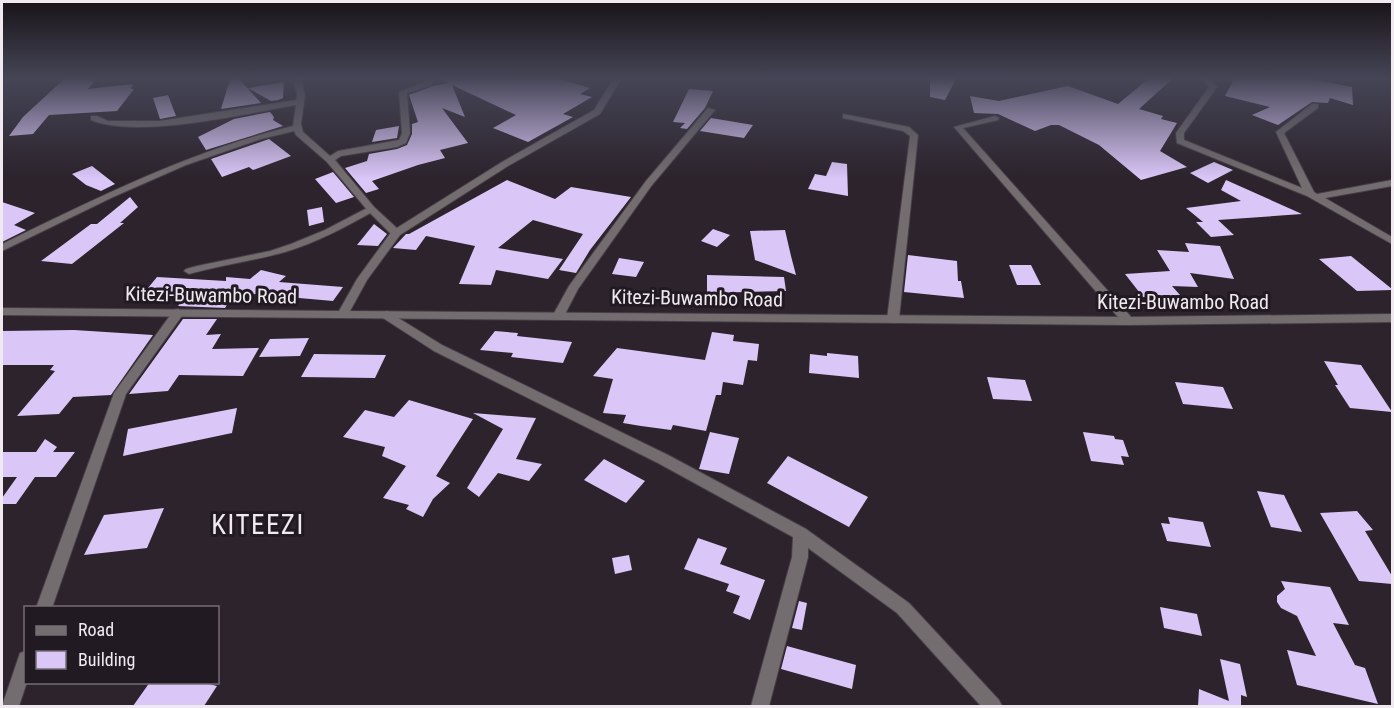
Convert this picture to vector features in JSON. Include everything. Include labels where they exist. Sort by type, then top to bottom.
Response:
[{"type":"street","points":[[94,118],[99,123],[110,125],[178,121],[236,112]]},
{"type":"street","points":[[299,112],[297,128],[330,160],[371,209],[396,233]]},
{"type":"street","points":[[330,160],[338,154],[403,141],[406,133],[404,112]]},
{"type":"street","points":[[342,315],[362,279],[396,233],[495,170],[597,112]]},
{"type":"street","points":[[559,315],[573,288],[649,183],[709,112]]},
{"type":"street","points":[[1196,112],[1179,133],[1180,141],[1314,195],[1392,241]]},
{"type":"street","points":[[1307,112],[1281,132],[1314,195]]},
{"type":"street","points":[[846,116],[906,129],[914,135],[893,319]]},
{"type":"street","points":[[995,118],[958,127],[1128,321]]},
{"type":"street","points":[[2,248],[180,162],[257,137],[297,128]]},
{"type":"street","points":[[1314,195],[1392,183]]},
{"type":"street","name":"Kitezi-Buwambo Road","points":[[2,312],[1128,321],[1392,318]]},
{"type":"street","points":[[45,606],[120,393],[178,312]]},
{"type":"street","points":[[387,315],[438,348],[663,459],[801,534],[903,608],[993,706]]},
{"type":"street","points":[[760,706],[800,557],[801,534]]},
{"type":"street","points":[[10,706],[24,665]]},
{"type":"lane","points":[[189,271],[221,261],[285,249],[303,243],[371,209]]},
{"type":"building","points":[[28,112],[99,112],[49,115],[33,134],[9,136]]},
{"type":"building","points":[[158,112],[174,112],[176,116],[160,119]]},
{"type":"building","points":[[270,112],[274,117],[273,120],[283,126],[206,150],[198,137],[234,119]]},
{"type":"building","points":[[415,112],[445,112],[468,143],[440,150],[445,158],[372,181],[379,189],[366,193],[345,168],[367,161],[369,154],[407,145],[412,134],[412,124],[418,122]]},
{"type":"building","points":[[452,112],[463,112],[465,117]]},
{"type":"building","points":[[510,112],[566,112],[563,114],[573,117],[528,142],[493,128],[516,115]]},
{"type":"building","points":[[678,112],[702,112],[687,129],[680,128],[685,123],[673,122]]},
{"type":"building","points":[[1149,112],[1163,116],[1161,119],[1177,123],[1160,151],[1187,167],[1141,180],[1099,145],[1059,125],[1051,125],[1035,131],[998,114],[974,113]]},
{"type":"building","points":[[1259,112],[1297,112],[1278,125],[1252,115]]},
{"type":"building","points":[[711,118],[753,125],[744,138],[700,131]]},
{"type":"building","points":[[399,126],[397,138],[372,142],[376,130]]},
{"type":"building","points":[[269,139],[291,156],[253,170],[249,167],[222,177],[211,159]]},
{"type":"building","points":[[832,162],[847,164],[848,196],[808,189],[815,174],[826,176]]},
{"type":"building","points":[[1214,162],[1233,170],[1208,183],[1190,173]]},
{"type":"building","points":[[92,166],[115,184],[101,191],[86,185],[72,174]]},
{"type":"building","points":[[333,172],[354,197],[336,203],[315,179]]},
{"type":"building","points":[[507,180],[555,199],[571,187],[631,197],[590,250],[576,273],[559,270],[583,234],[533,220],[498,248],[563,259],[548,279],[496,270],[491,285],[459,284],[475,246],[426,236],[416,250],[393,248],[406,234]]},
{"type":"building","points":[[1226,180],[1302,214],[1218,220],[1234,235],[1211,237],[1196,222],[1203,222],[1186,208],[1241,201],[1221,190]]},
{"type":"building","points":[[130,197],[138,207],[120,223],[124,223],[72,264],[41,261],[91,224],[97,224]]},
{"type":"building","points":[[2,202],[35,213],[14,225],[26,230],[2,242]]},
{"type":"building","points":[[322,207],[324,222],[309,226],[307,210]]},
{"type":"building","points":[[374,224],[387,234],[378,246],[357,245]]},
{"type":"building","points":[[713,229],[730,235],[717,247],[701,241]]},
{"type":"building","points":[[785,230],[796,275],[755,260],[750,231]]},
{"type":"building","points":[[1185,243],[1220,246],[1234,279],[1190,273],[1198,287],[1172,286],[1180,295],[1143,297],[1125,274],[1170,271],[1157,250],[1189,252]]},
{"type":"building","points":[[908,255],[957,261],[958,281],[961,281],[964,298],[904,292]]},
{"type":"building","points":[[1351,256],[1392,290],[1357,291],[1319,259]]},
{"type":"building","points":[[619,258],[644,262],[636,277],[612,274]]},
{"type":"building","points":[[1009,265],[1031,265],[1041,285],[1017,285]]},
{"type":"building","points":[[261,270],[286,276],[279,282],[343,287],[333,301],[242,293],[237,299],[231,298],[225,308],[178,306],[187,294],[143,294],[157,277],[226,281],[226,277],[250,279]]},
{"type":"building","points":[[707,275],[784,277],[786,291],[707,293]]},
{"type":"building","points":[[183,319],[217,319],[206,335],[221,334],[212,349],[259,348],[243,376],[179,375],[168,391],[129,394]]},
{"type":"building","points":[[74,330],[153,335],[111,395],[73,397],[59,414],[17,416],[55,371],[50,370],[54,365],[2,365],[2,331]]},
{"type":"building","points":[[495,331],[518,333],[517,336],[572,342],[563,363],[511,357],[513,353],[480,350]]},
{"type":"building","points":[[712,332],[734,335],[733,341],[759,344],[757,361],[748,360],[743,385],[723,382],[721,395],[716,395],[706,431],[673,425],[671,430],[623,423],[626,415],[603,413],[613,379],[593,376],[617,348],[705,360]]},
{"type":"building","points":[[309,338],[300,356],[259,357],[270,339]]},
{"type":"building","points":[[827,353],[858,356],[859,378],[809,373],[810,354],[827,356]]},
{"type":"building","points":[[314,354],[386,355],[375,378],[301,377]]},
{"type":"building","points":[[1324,361],[1361,365],[1392,412],[1350,408],[1335,385],[1338,385]]},
{"type":"building","points":[[987,377],[1025,380],[1032,401],[993,399]]},
{"type":"building","points":[[1175,382],[1223,387],[1233,409],[1183,404]]},
{"type":"building","points":[[409,400],[473,419],[436,476],[450,483],[433,499],[423,517],[406,509],[409,505],[383,498],[406,466],[382,456],[385,447],[343,437],[365,410],[394,417]]},
{"type":"building","points":[[237,408],[232,433],[123,456],[128,429]]},
{"type":"building","points":[[473,413],[536,418],[516,459],[542,464],[529,481],[498,473],[479,497],[467,488],[503,429]]},
{"type":"building","points":[[710,432],[739,438],[729,474],[699,469]]},
{"type":"building","points":[[1083,432],[1114,436],[1115,439],[1123,440],[1129,457],[1121,456],[1124,465],[1091,461]]},
{"type":"building","points":[[45,439],[57,447],[53,452],[75,452],[56,477],[35,477],[16,504],[2,504],[2,498],[17,477],[2,477],[2,452],[36,452]]},
{"type":"building","points":[[788,456],[868,497],[849,527],[767,483]]},
{"type":"building","points":[[604,459],[645,481],[626,503],[584,480]]},
{"type":"building","points":[[1257,491],[1284,495],[1302,532],[1271,527]]},
{"type":"building","points":[[164,508],[147,548],[84,555],[104,515]]},
{"type":"building","points":[[1357,511],[1373,530],[1365,531],[1392,576],[1392,584],[1359,581],[1320,513]]},
{"type":"building","points":[[1168,517],[1203,522],[1211,547],[1167,541],[1161,523],[1170,524]]},
{"type":"building","points":[[698,538],[727,548],[720,564],[765,580],[750,620],[733,613],[740,596],[726,591],[729,584],[684,569]]},
{"type":"building","points":[[629,555],[632,570],[615,574],[612,558]]},
{"type":"building","points":[[1281,581],[1330,587],[1349,625],[1333,623],[1355,665],[1365,668],[1378,704],[1297,685],[1287,650],[1316,656],[1297,616],[1281,608],[1277,602],[1277,596],[1285,589]]},
{"type":"building","points":[[799,601],[807,603],[802,630],[792,628]]},
{"type":"building","points":[[1160,607],[1197,614],[1202,636],[1164,628]]},
{"type":"building","points":[[787,646],[856,665],[852,689],[781,669]]},
{"type":"building","points":[[1220,659],[1240,664],[1247,697],[1241,695],[1241,706],[1198,706],[1199,689],[1229,701]]},
{"type":"building","points":[[149,684],[217,686],[204,706],[133,706]]},
{"type":"district","name":"KITEEZI","points":[[258,525]]}]
